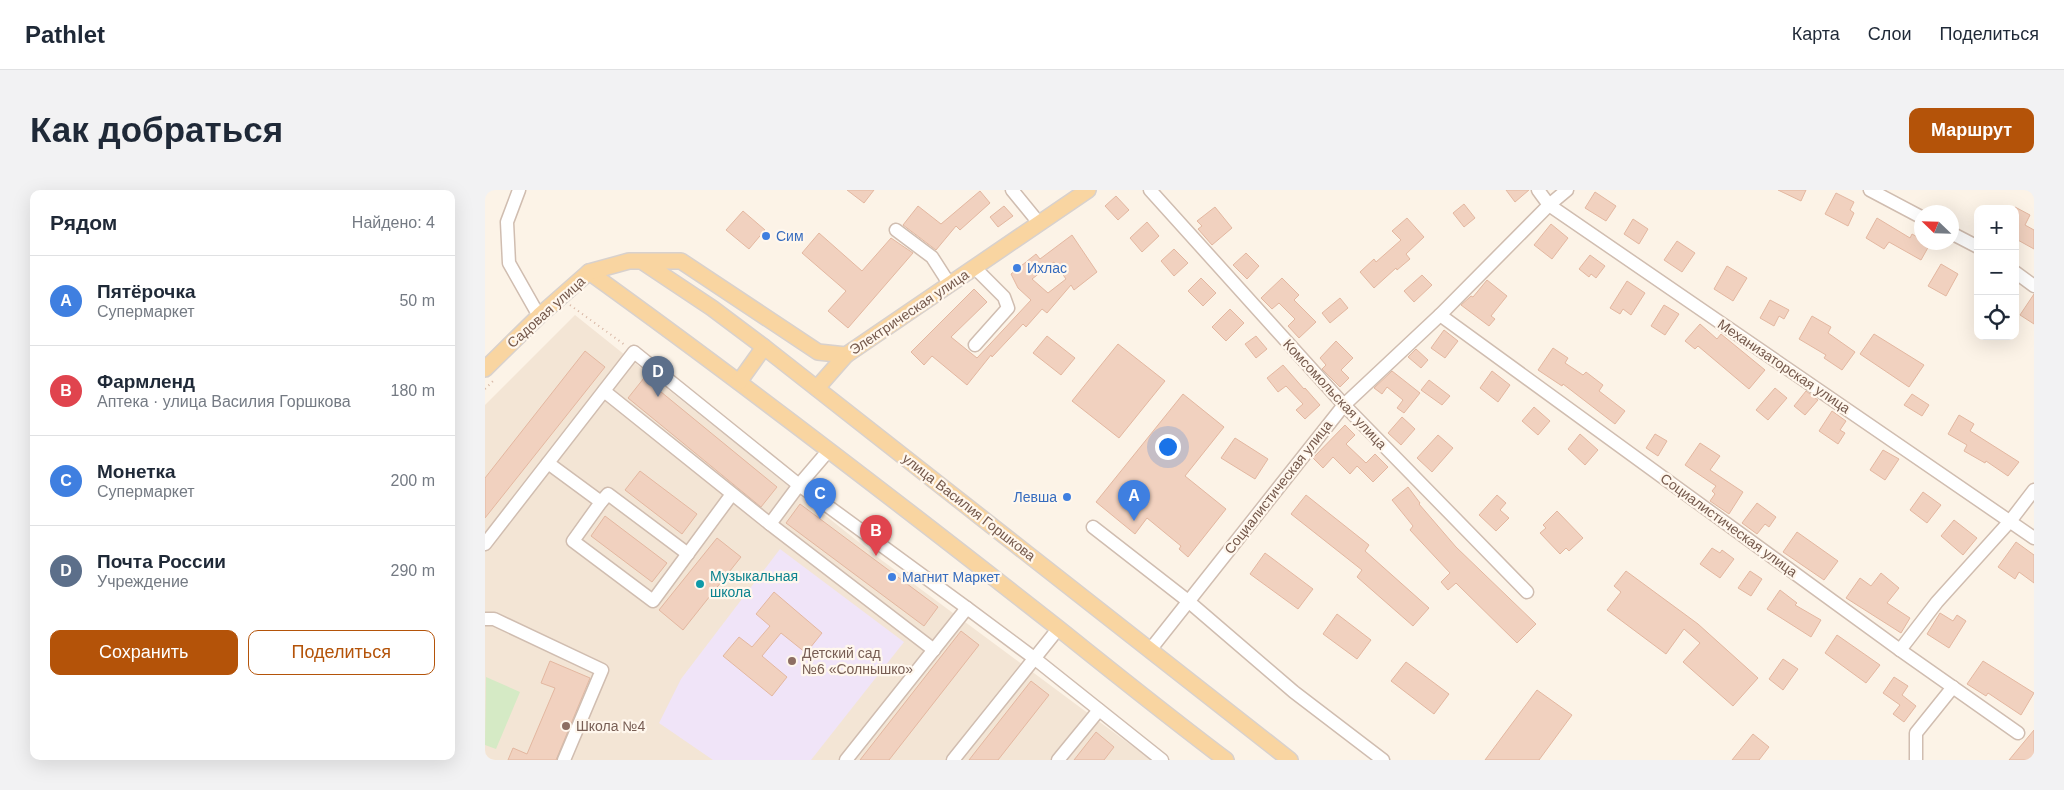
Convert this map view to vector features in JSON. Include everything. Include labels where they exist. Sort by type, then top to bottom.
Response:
[{"type":"main road","name":"Электрическая улица","points":[[643,262],[681,262],[818,352],[846,356],[1088,190]]},
{"type":"main road","name":"Садовая улица","points":[[485,368],[539,316],[589,272],[629,261],[643,262]]},
{"type":"main road","name":"улица Василия Горшкова","points":[[643,262],[712,308],[764,347],[1290,760]]},
{"type":"main road","points":[[589,272],[829,450],[1144,698],[1226,760]]},
{"type":"main road","points":[[739,382],[764,347]]},
{"type":"main road","points":[[817,388],[846,356]]},
{"type":"street","points":[[519,190],[507,222],[509,263],[539,316]]},
{"type":"street","points":[[1012,190],[1039,223]]},
{"type":"street","name":"Комсомольская улица","points":[[1150,190],[1344,405],[1527,592]]},
{"type":"street","name":"Механизаторская улица","points":[[1539,190],[1549,205],[2011,520],[2034,538]]},
{"type":"street","name":"Социалистическая улица","points":[[1150,650],[1344,405],[1440,315],[1549,205],[1567,190]]},
{"type":"street","points":[[1870,190],[1914,213]]},
{"type":"street","points":[[896,230],[932,257],[950,285]]},
{"type":"street","points":[[1959,237],[1974,245]]},
{"type":"street","points":[[975,268],[1004,297],[1008,308],[975,345]]},
{"type":"street","points":[[2019,275],[2034,286]]},
{"type":"street","name":"Социалистическая улица","points":[[1440,315],[1900,650],[2018,733]]},
{"type":"street","points":[[485,544],[634,352],[799,485],[1034,658],[1161,760]]},
{"type":"street","points":[[604,391],[770,524],[934,650]]},
{"type":"street","points":[[770,524],[799,485],[829,450]]},
{"type":"street","points":[[548,463],[601,502]]},
{"type":"street","points":[[1900,650],[1937,602],[2011,520],[2034,490]]},
{"type":"street","points":[[688,554],[608,494],[573,541],[653,601],[688,554],[732,494]]},
{"type":"street","points":[[1093,527],[1188,601],[1294,692],[1383,760]]},
{"type":"street","points":[[846,760],[967,608]]},
{"type":"street","points":[[485,619],[494,619],[603,670],[564,760]]},
{"type":"street","points":[[953,760],[1058,629]]},
{"type":"street","points":[[1916,760],[1916,734],[1953,687]]},
{"type":"street","points":[[1058,760],[1099,710]]},
{"type":"path","points":[[570,305],[634,352]]},
{"type":"shaded area","points":[[575,315],[876,556],[1151,760],[485,760],[485,405]]},
{"type":"shaded area","name":"Детский сад №6 «Солнышко»","points":[[780,549],[904,642],[811,760],[713,760],[659,723],[681,679]]},
{"type":"green space","points":[[486,677],[520,692],[496,749],[485,745]]},
{"type":"building","points":[[847,190],[874,190],[864,203]]},
{"type":"building","points":[[1506,190],[1529,190],[1515,202]]},
{"type":"building","points":[[1778,190],[1806,190],[1801,201]]},
{"type":"building","points":[[980,191],[990,203],[960,230],[956,226],[936,250],[903,225],[918,206],[941,224]]},
{"type":"building","points":[[1595,192],[1616,206],[1606,221],[1585,208]]},
{"type":"building","points":[[1836,193],[1854,202],[1850,210],[1854,213],[1848,226],[1825,214]]},
{"type":"building","points":[[1116,196],[1129,210],[1118,220],[1105,206]]},
{"type":"building","points":[[1464,204],[1475,218],[1464,227],[1453,213]]},
{"type":"building","points":[[1004,206],[1013,216],[998,227],[990,217]]},
{"type":"building","points":[[1215,207],[1232,228],[1212,245],[1198,229],[1202,226],[1197,221]]},
{"type":"building","points":[[2019,209],[2030,215],[2025,225],[2034,230],[2034,249],[2019,241]]},
{"type":"building","points":[[743,211],[765,230],[749,249],[726,230]]},
{"type":"building","points":[[1407,218],[1424,237],[1406,254],[1410,259],[1397,270],[1396,268],[1374,288],[1360,272],[1374,259],[1376,262],[1401,240],[1392,231]]},
{"type":"building","points":[[1877,218],[1910,238],[1912,234],[1914,235],[1914,250],[1927,250],[1921,260],[1889,242],[1884,249],[1866,238]]},
{"type":"building","points":[[1633,219],[1648,229],[1639,244],[1624,234]]},
{"type":"building","points":[[1147,222],[1159,236],[1142,252],[1130,238]]},
{"type":"building","points":[[1551,224],[1568,238],[1552,259],[1534,245]]},
{"type":"building","points":[[819,233],[862,271],[891,238],[913,253],[848,328],[828,311],[846,291],[802,253]]},
{"type":"building","points":[[1072,235],[1097,272],[1074,290],[1071,285],[1047,313],[1042,309],[1026,327],[1023,324],[992,357],[991,355],[967,385],[932,356],[924,365],[911,352],[974,289],[987,302],[951,337],[977,358],[1031,300],[1018,288],[1011,274],[1036,254],[1040,259]],"holes":[[[1054,262],[1066,279],[1048,293],[1032,279]]]},
{"type":"building","points":[[1677,241],[1695,253],[1682,272],[1664,260]]},
{"type":"building","points":[[1174,249],[1188,263],[1174,276],[1161,261]]},
{"type":"building","points":[[1246,253],[1259,266],[1247,279],[1233,265]]},
{"type":"building","points":[[1590,255],[1605,266],[1596,278],[1591,274],[1589,277],[1579,269]]},
{"type":"building","points":[[1941,264],[1958,274],[1946,296],[1928,286]]},
{"type":"building","points":[[1727,266],[1747,278],[1733,301],[1714,289]]},
{"type":"building","points":[[1422,275],[1432,285],[1414,302],[1404,291]]},
{"type":"building","points":[[1201,278],[1216,293],[1203,306],[1188,291]]},
{"type":"building","points":[[1282,278],[1299,295],[1294,300],[1316,322],[1299,338],[1288,326],[1295,319],[1279,303],[1272,309],[1261,298]]},
{"type":"building","points":[[1487,280],[1507,296],[1491,316],[1495,319],[1489,326],[1461,305],[1471,296],[1473,297]]},
{"type":"building","points":[[1627,281],[1645,293],[1631,315],[1623,309],[1620,314],[1610,308]]},
{"type":"building","points":[[2034,294],[2034,324],[2020,315]]},
{"type":"building","points":[[1340,298],[1348,308],[1330,323],[1322,313]]},
{"type":"building","points":[[1770,300],[1789,310],[1784,319],[1779,316],[1774,326],[1760,318]]},
{"type":"building","points":[[1664,305],[1679,314],[1665,335],[1651,326]]},
{"type":"building","points":[[1230,309],[1244,323],[1226,341],[1212,327]]},
{"type":"building","points":[[1812,316],[1831,327],[1828,333],[1855,352],[1842,370],[1824,358],[1826,355],[1799,339]]},
{"type":"building","points":[[1700,324],[1717,339],[1721,334],[1765,370],[1749,389],[1698,346],[1695,349],[1685,341]]},
{"type":"building","points":[[1444,330],[1458,341],[1445,358],[1431,348]]},
{"type":"building","points":[[1874,334],[1924,365],[1909,387],[1860,354]]},
{"type":"building","points":[[1047,336],[1075,358],[1061,375],[1033,353]]},
{"type":"building","points":[[1256,336],[1267,349],[1256,358],[1245,344]]},
{"type":"building","points":[[1336,341],[1353,358],[1341,370],[1349,378],[1340,387],[1322,369],[1326,365],[1320,358]]},
{"type":"building","points":[[1118,344],[1165,381],[1119,438],[1072,401]]},
{"type":"building","points":[[1553,348],[1568,358],[1565,363],[1583,375],[1586,372],[1603,385],[1599,391],[1625,411],[1615,424],[1563,384],[1562,386],[1538,370]]},
{"type":"building","points":[[1416,349],[1428,360],[1421,368],[1408,357]]},
{"type":"building","points":[[585,351],[605,367],[485,518],[485,478]]},
{"type":"building","points":[[1283,365],[1320,405],[1305,419],[1296,410],[1303,404],[1286,386],[1278,392],[1267,378]]},
{"type":"building","points":[[1392,371],[1420,393],[1404,413],[1397,408],[1403,400],[1387,387],[1382,394],[1374,388]]},
{"type":"building","points":[[1492,371],[1510,385],[1498,402],[1480,388]]},
{"type":"building","points":[[644,378],[777,487],[761,507],[628,398]]},
{"type":"building","points":[[1429,380],[1450,396],[1442,405],[1421,390]]},
{"type":"building","points":[[1775,388],[1787,398],[1768,420],[1756,410]]},
{"type":"building","points":[[1806,391],[1818,400],[1805,415],[1794,406]]},
{"type":"building","points":[[1183,394],[1224,427],[1185,476],[1226,509],[1188,557],[1179,549],[1181,546],[1147,518],[1135,534],[1096,502]]},
{"type":"building","points":[[1912,394],[1929,405],[1922,416],[1904,405]]},
{"type":"building","points":[[1534,407],[1550,421],[1538,435],[1522,421]]},
{"type":"building","points":[[1832,411],[1846,421],[1840,430],[1845,433],[1838,444],[1819,431]]},
{"type":"building","points":[[1959,415],[1974,424],[1970,431],[2019,462],[2008,476],[1986,461],[1985,463],[1964,451],[1967,445],[1948,434]]},
{"type":"building","points":[[1402,417],[1415,429],[1401,445],[1388,433]]},
{"type":"building","points":[[1345,425],[1355,435],[1346,444],[1366,463],[1375,454],[1388,467],[1373,482],[1357,466],[1350,474],[1333,457],[1323,468],[1313,458]]},
{"type":"building","points":[[1580,434],[1598,450],[1585,465],[1568,449]]},
{"type":"building","points":[[1655,434],[1667,441],[1658,456],[1646,448]]},
{"type":"building","points":[[1438,435],[1453,448],[1432,472],[1417,458]]},
{"type":"building","points":[[1235,438],[1268,459],[1255,479],[1221,458]]},
{"type":"building","points":[[1700,443],[1720,456],[1710,470],[1743,492],[1729,514],[1710,501],[1715,494],[1712,491],[1716,486],[1685,465]]},
{"type":"building","points":[[1883,450],[1899,459],[1885,480],[1870,470]]},
{"type":"building","points":[[640,471],[697,514],[682,534],[625,490]]},
{"type":"building","points":[[1408,487],[1419,504],[1456,547],[1536,624],[1517,643],[1456,583],[1448,590],[1441,582],[1450,573],[1410,530],[1413,526],[1392,500]]},
{"type":"building","points":[[1923,492],[1941,505],[1927,523],[1910,510]]},
{"type":"building","points":[[1306,495],[1369,545],[1365,551],[1429,608],[1413,626],[1357,577],[1362,570],[1291,514]]},
{"type":"building","points":[[1497,495],[1506,503],[1500,510],[1509,518],[1496,531],[1479,515]]},
{"type":"building","points":[[1757,503],[1776,517],[1769,527],[1765,524],[1757,534],[1742,523]]},
{"type":"building","points":[[800,504],[938,607],[924,626],[786,523]]},
{"type":"building","points":[[1557,511],[1583,538],[1569,551],[1566,548],[1560,554],[1540,533],[1546,528],[1543,525]]},
{"type":"building","points":[[605,516],[667,563],[652,582],[591,536]]},
{"type":"building","points":[[1954,520],[1977,538],[1963,555],[1941,536]]},
{"type":"building","points":[[1797,532],[1838,561],[1824,580],[1783,552]]},
{"type":"building","name":"Музыкальная школа","points":[[717,538],[741,557],[683,630],[659,610]]},
{"type":"building","points":[[2016,542],[2034,555],[2034,583],[2019,572],[2015,579],[1998,567]]},
{"type":"building","points":[[1712,548],[1720,553],[1722,550],[1734,559],[1720,578],[1700,564]]},
{"type":"building","points":[[1265,553],[1313,589],[1298,609],[1250,574]]},
{"type":"building","points":[[1626,571],[1698,624],[1758,678],[1733,706],[1683,662],[1700,643],[1684,629],[1666,654],[1607,610],[1621,592],[1614,586]]},
{"type":"building","points":[[1750,571],[1762,579],[1751,596],[1738,588]]},
{"type":"building","points":[[1881,573],[1899,588],[1887,603],[1910,618],[1901,633],[1846,598],[1860,578],[1871,586]]},
{"type":"building","points":[[1780,590],[1797,603],[1795,605],[1821,620],[1811,637],[1767,609]]},
{"type":"building","points":[[774,592],[822,633],[806,653],[781,633],[762,656],[787,677],[772,696],[723,656],[739,637],[752,647],[770,626],[756,614]]},
{"type":"building","points":[[1940,613],[1953,621],[1957,615],[1966,621],[1949,648],[1927,634]]},
{"type":"building","points":[[1337,614],[1371,640],[1357,659],[1323,634]]},
{"type":"building","points":[[961,631],[979,645],[889,760],[860,760]]},
{"type":"building","points":[[1837,635],[1880,665],[1866,683],[1825,653]]},
{"type":"building","points":[[1783,659],[1798,669],[1783,690],[1769,679]]},
{"type":"building","points":[[550,661],[590,678],[556,760],[508,760],[513,748],[527,754],[555,688],[541,683]]},
{"type":"building","points":[[1983,661],[2034,693],[2021,715],[1988,693],[1986,696],[1967,684]]},
{"type":"building","points":[[1406,662],[1449,694],[1434,714],[1391,681]]},
{"type":"building","points":[[1894,677],[1908,686],[1902,695],[1916,706],[1904,722],[1893,714],[1900,705],[1883,693]]},
{"type":"building","points":[[1031,681],[1049,695],[998,760],[969,760]]},
{"type":"building","points":[[1537,690],[1572,715],[1539,760],[1485,760]]},
{"type":"building","points":[[2034,730],[2034,760],[2009,760]]},
{"type":"building","points":[[1096,732],[1114,747],[1104,760],[1074,760]]},
{"type":"building","points":[[1753,734],[1769,747],[1759,760],[1732,760]]},
{"type":"place","name":"Сим","points":[[766,236]]},
{"type":"place","name":"Ихлас","points":[[1017,268]]},
{"type":"place","name":"Почта России","points":[[658,397]]},
{"type":"place","name":"Левша","points":[[1067,497]]},
{"type":"place","name":"Монетка","points":[[820,519]]},
{"type":"place","name":"Пятёрочка","points":[[1134,521]]},
{"type":"place","name":"Фармленд","points":[[876,556]]},
{"type":"place","name":"Магнит Маркет","points":[[892,577]]},
{"type":"place","name":"Музыкальная школа","points":[[700,584]]},
{"type":"place","name":"Детский сад №6 «Солнышко»","points":[[792,661]]},
{"type":"place","name":"Школа №4","points":[[566,726]]}]
